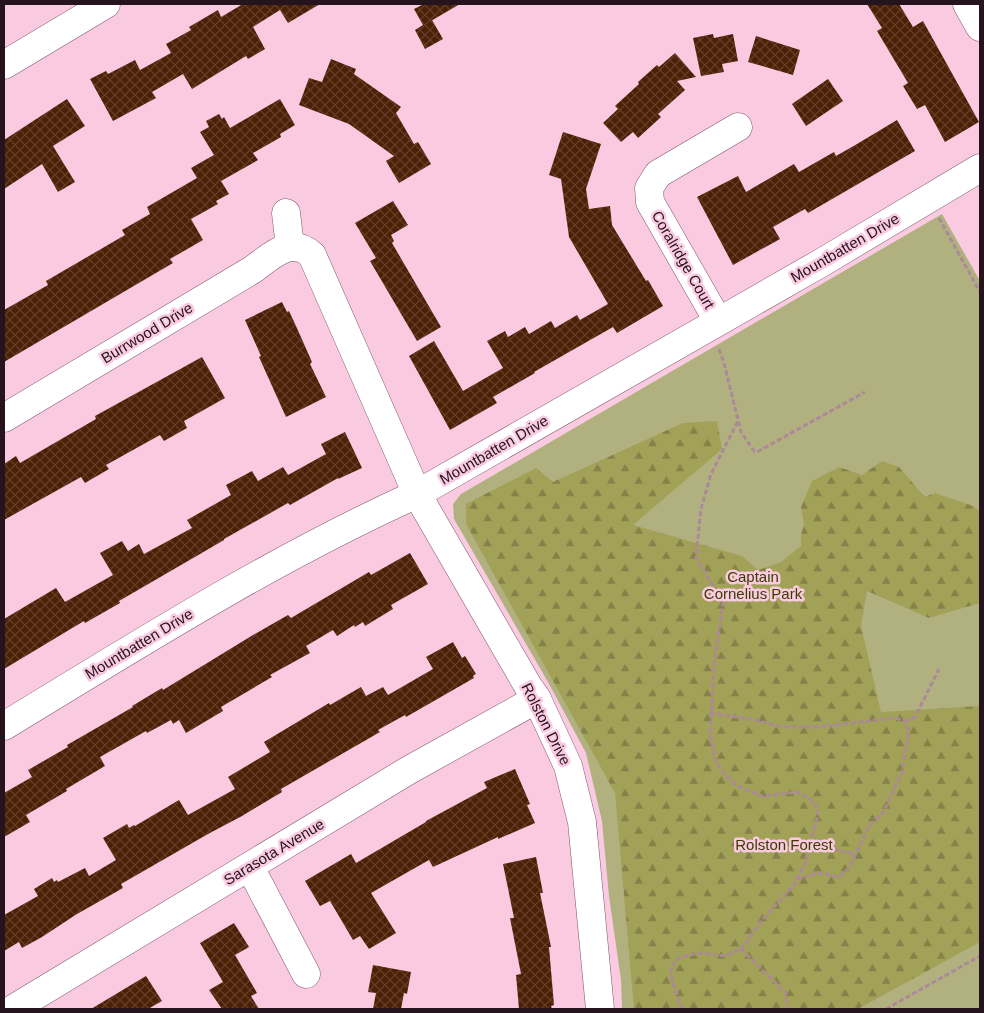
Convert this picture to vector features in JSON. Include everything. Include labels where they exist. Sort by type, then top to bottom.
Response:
[{"type":"street","points":[[4,65],[106,4]]},
{"type":"street","points":[[967,4],[980,27]]},
{"type":"street","name":"Coralridge Court","points":[[714,323],[650,202],[649,188],[658,174],[738,128]]},
{"type":"street","name":"Mountbatten Drive","points":[[4,726],[228,591],[367,516],[417,494],[821,263],[980,168]]},
{"type":"street","points":[[286,214],[290,247],[305,248],[312,255],[417,494]]},
{"type":"street","name":"Burrwood Drive","points":[[4,418],[252,270],[286,247],[290,247]]},
{"type":"street","name":"Rolston Drive","points":[[417,494],[443,542],[537,699],[568,766],[582,822],[600,1009]]},
{"type":"street","name":"Sarasota Avenue","points":[[13,1009],[49,1000],[160,919],[250,867],[409,770],[537,699]]},
{"type":"street","points":[[250,867],[306,974]]},
{"type":"path","points":[[928,198],[980,292]]},
{"type":"path","points":[[714,323],[741,432],[754,451],[757,452],[865,392]]},
{"type":"path","points":[[683,1009],[672,980],[671,967],[676,960],[684,956],[700,953],[725,956],[741,949],[763,919],[794,886],[805,863],[817,818],[817,807],[809,798],[798,792],[762,796],[737,786],[725,775],[716,762],[710,734],[714,665],[723,603],[696,557],[701,509],[711,474],[738,421]]},
{"type":"path","points":[[710,713],[752,719],[783,727],[818,727],[895,718],[905,721],[915,717],[939,669]]},
{"type":"path","points":[[798,879],[819,873],[839,877],[849,868],[868,828],[884,811],[902,772],[909,731],[905,721]]},
{"type":"path","points":[[811,844],[855,854]]},
{"type":"path","points":[[741,949],[785,992],[788,1009]]},
{"type":"path","points":[[886,1009],[980,956]]},
{"type":"green space","name":"Rolston Forest","points":[[942,214],[980,281],[980,1009],[622,1009],[621,980],[609,896],[602,821],[586,753],[548,682],[454,519],[453,504],[461,494]]},
{"type":"green space","name":"Rolston Forest","points":[[717,421],[722,449],[633,525],[742,556],[758,570],[781,562],[801,546],[801,534],[804,525],[801,507],[812,481],[839,467],[862,475],[882,461],[899,467],[925,497],[935,493],[973,506],[980,511],[980,603],[929,618],[867,591],[861,626],[881,712],[980,706],[980,942],[858,1009],[634,1009],[615,793],[466,524],[466,504],[536,468],[553,482],[683,423]]},
{"type":"building","points":[[243,4],[320,4],[288,23],[280,10],[253,27],[265,49],[248,59],[246,56],[192,89],[183,74],[152,92],[156,98],[113,121],[90,79],[106,71],[108,74],[135,60],[140,70],[171,53],[166,44],[191,30],[189,27],[218,10],[221,17]]},
{"type":"building","points":[[424,4],[460,4],[432,20],[443,39],[425,49],[415,30],[423,25],[414,9]]},
{"type":"building","points":[[867,4],[899,4],[913,27],[923,21],[979,122],[945,142],[925,105],[917,109],[903,86],[908,83],[877,31],[882,28]]},
{"type":"building","points":[[713,34],[714,38],[733,34],[738,61],[722,64],[724,72],[701,76],[693,38]]},
{"type":"building","points":[[756,36],[800,50],[793,75],[748,62]]},
{"type":"building","points":[[675,53],[696,77],[677,81],[685,90],[658,114],[661,117],[638,138],[633,132],[621,142],[603,123],[618,109],[615,106],[639,84],[638,82],[657,65],[659,67]]},
{"type":"building","points":[[331,59],[356,69],[354,74],[401,107],[396,113],[414,144],[418,142],[431,164],[399,183],[386,161],[394,156],[349,124],[299,105],[309,78],[322,82]]},
{"type":"building","points":[[828,79],[843,101],[806,126],[792,104]]},
{"type":"building","points":[[67,99],[85,126],[53,146],[75,182],[58,192],[42,164],[4,189],[4,140]]},
{"type":"building","points":[[280,99],[295,125],[280,134],[281,137],[253,153],[258,160],[221,181],[229,194],[216,201],[218,204],[191,219],[203,240],[170,259],[173,263],[4,362],[4,310],[48,285],[46,281],[125,235],[122,230],[150,214],[147,207],[197,178],[191,168],[214,155],[200,132],[209,127],[206,121],[219,114],[222,119],[224,117],[230,128]]},
{"type":"building","points":[[897,120],[915,151],[808,213],[805,209],[773,227],[780,239],[733,265],[697,197],[738,176],[746,192],[794,164],[799,172],[834,152],[836,156]]},
{"type":"building","points":[[563,132],[601,144],[586,189],[589,209],[610,206],[612,225],[663,306],[617,333],[613,327],[534,372],[493,397],[497,403],[450,430],[409,356],[434,341],[463,391],[503,368],[487,341],[505,331],[508,337],[525,327],[529,334],[551,321],[555,328],[577,315],[580,320],[608,304],[569,237],[561,179],[549,175]]},
{"type":"building","points":[[393,201],[408,225],[391,235],[394,241],[392,243],[441,327],[417,341],[370,261],[376,258],[355,223]]},
{"type":"building","points":[[282,302],[287,312],[289,311],[296,326],[312,362],[310,364],[326,397],[286,417],[259,357],[261,356],[245,320]]},
{"type":"building","points":[[202,357],[225,398],[184,421],[187,428],[164,441],[160,435],[106,465],[109,469],[85,483],[81,477],[4,520],[4,464],[16,456],[20,463],[96,419],[95,416]]},
{"type":"building","points":[[345,432],[362,468],[338,478],[290,505],[288,503],[119,601],[120,603],[85,623],[84,621],[4,669],[4,619],[56,588],[65,602],[113,575],[100,553],[122,541],[128,551],[139,544],[144,554],[192,528],[187,520],[231,495],[226,485],[252,471],[258,481],[283,467],[288,475],[326,454],[321,444]]},
{"type":"building","points":[[410,553],[428,584],[391,605],[393,609],[365,626],[363,622],[355,627],[354,625],[337,636],[333,630],[306,646],[310,653],[270,675],[272,677],[221,707],[223,711],[186,733],[179,720],[173,724],[171,720],[147,733],[146,731],[100,757],[105,766],[26,815],[30,822],[4,837],[4,793],[32,777],[28,770],[162,688],[163,690],[288,615],[291,618],[369,572],[371,575]]},
{"type":"building","points":[[453,642],[462,658],[465,656],[476,674],[473,676],[474,678],[406,717],[405,715],[378,730],[380,732],[281,789],[282,792],[242,816],[121,884],[123,888],[77,914],[42,937],[22,948],[19,942],[4,951],[4,915],[38,896],[34,889],[52,878],[54,882],[57,880],[58,882],[85,868],[89,876],[116,860],[103,838],[127,824],[129,828],[135,826],[179,800],[188,815],[235,789],[228,777],[270,752],[264,742],[329,703],[330,705],[361,687],[366,696],[383,687],[388,695],[433,669],[426,657]]},
{"type":"building","points":[[515,769],[530,804],[527,805],[535,823],[498,839],[498,837],[433,867],[429,860],[371,893],[396,933],[369,949],[360,936],[353,940],[330,901],[320,906],[305,881],[351,854],[356,863],[426,821],[487,788],[484,782]]},
{"type":"building","points":[[536,857],[543,893],[540,893],[551,947],[549,947],[554,1005],[551,1006],[552,1009],[519,1009],[516,975],[521,974],[510,918],[514,918],[503,864]]},
{"type":"building","points":[[234,923],[249,947],[235,955],[257,993],[251,996],[259,1009],[222,1009],[209,990],[223,982],[200,943]]},
{"type":"building","points":[[373,965],[411,972],[407,994],[404,993],[401,1009],[373,1009],[376,993],[368,992]]},
{"type":"building","points":[[146,976],[162,1001],[148,1009],[91,1009]]},
{"type":"park label","name":"Captain Cornelius Park","points":[[753,586]]}]
